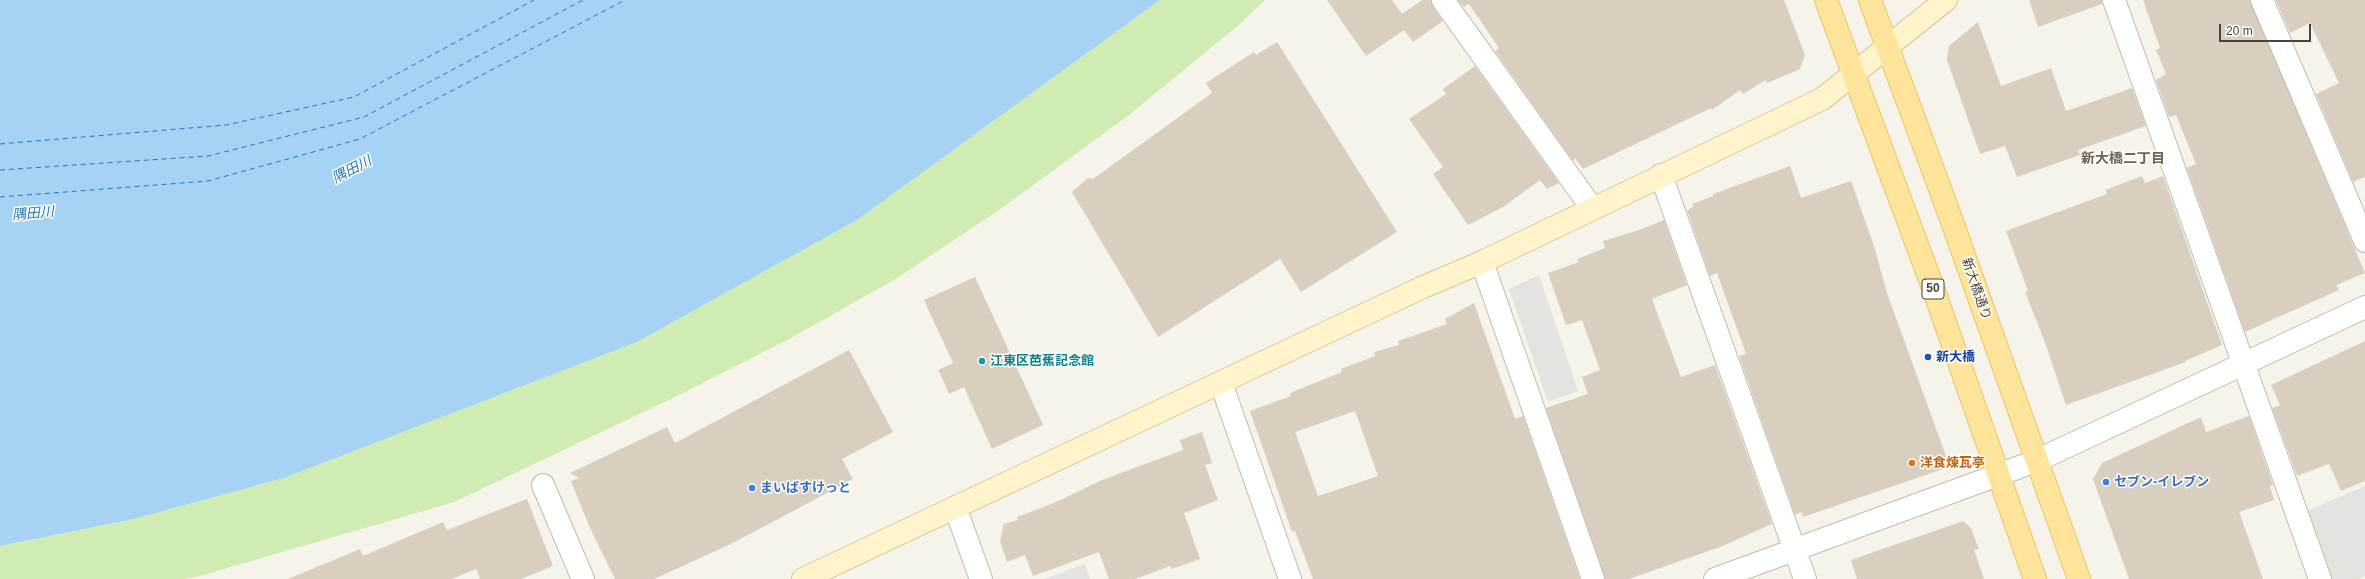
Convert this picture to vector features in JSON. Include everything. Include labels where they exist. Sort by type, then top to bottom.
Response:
[{"type":"main road","name":"50","points":[[1826,0],[1932,285],[2035,579]]},
{"type":"main road","name":"新大橋通り","points":[[1870,0],[1949,213],[2079,579]]},
{"type":"street","points":[[1443,0],[1592,208]]},
{"type":"street","points":[[803,579],[1421,288],[1482,262],[1822,99],[1887,49],[1946,0]]},
{"type":"street","points":[[2114,0],[2320,579]]},
{"type":"street","points":[[2262,0],[2365,241]]},
{"type":"street","points":[[1661,175],[1805,579]]},
{"type":"street","points":[[1482,262],[1593,579]]},
{"type":"street","points":[[1715,579],[2036,461],[2365,307]]},
{"type":"street","points":[[1221,383],[1290,579]]},
{"type":"street","points":[[543,485],[578,578]]},
{"type":"street","points":[[955,507],[981,579]]},
{"type":"green space","points":[[1160,0],[1265,0],[1241,23],[1129,115],[1006,205],[899,277],[791,338],[673,398],[454,502],[200,576],[185,579],[0,579],[0,546],[134,519],[284,478],[637,342],[857,220]]},
{"type":"shaded area","points":[[1539,275],[1578,391],[1548,402],[1509,289]]},
{"type":"shaded area","points":[[2365,486],[2365,576],[2358,579],[2330,579],[2305,512]]},
{"type":"shaded area","points":[[1085,564],[1090,579],[1044,579]]},
{"type":"water","name":"隅田川","points":[[0,0],[1160,0],[857,220],[637,342],[284,478],[134,519],[0,546]]},
{"type":"building","points":[[1327,0],[1392,0],[1402,14],[1422,0],[1431,0],[1433,7],[1443,21],[1413,42],[1404,30],[1366,56]]},
{"type":"building","points":[[1458,0],[1784,0],[1805,55],[1800,69],[1767,83],[1766,80],[1743,94],[1740,90],[1712,110],[1711,108],[1583,169],[1575,158],[1573,161],[1495,51],[1499,48],[1469,4],[1464,7]]},
{"type":"building","points":[[2029,0],[2102,0],[2102,4],[2038,27]]},
{"type":"building","points":[[2143,0],[2250,0],[2365,273],[2336,285],[2339,290],[2245,332],[2187,168],[2196,164],[2176,115],[2169,117],[2156,80],[2166,74],[2156,50],[2160,48]]},
{"type":"building","points":[[2276,0],[2365,0],[2365,177],[2353,182],[2316,94],[2339,83],[2310,23],[2290,33]]},
{"type":"building","points":[[1978,22],[2001,86],[2051,68],[2066,111],[2132,88],[2146,126],[2078,150],[2080,155],[2017,177],[2005,146],[1980,154],[1947,60],[1949,46]]},
{"type":"building","points":[[1277,42],[1397,232],[1301,292],[1280,259],[1158,337],[1072,192],[1088,178],[1093,179],[1212,93],[1206,83],[1254,52],[1256,55]]},
{"type":"building","points":[[1475,66],[1559,183],[1547,189],[1540,180],[1503,207],[1468,225],[1433,174],[1443,167],[1409,119],[1446,94],[1443,89]]},
{"type":"building","points":[[1790,166],[1801,198],[1851,181],[1874,246],[1887,293],[1946,456],[1943,469],[1803,517],[1801,512],[1795,515],[1739,356],[1746,354],[1717,273],[1710,276],[1687,210],[1693,207],[1692,204],[1713,196],[1713,194]]},
{"type":"building","points":[[2142,176],[2145,183],[2163,176],[2222,345],[2185,361],[2186,362],[2066,405],[2046,345],[2025,292],[2028,291],[2006,231],[2107,194],[2105,190]]},
{"type":"building","points":[[1664,220],[1687,285],[1652,299],[1681,377],[1715,365],[1772,524],[1720,547],[1629,579],[1605,579],[1546,408],[1588,394],[1582,377],[1600,370],[1582,320],[1566,325],[1548,273],[1579,262],[1577,259],[1605,248],[1603,241],[1639,230]]},
{"type":"building","points":[[975,277],[1043,425],[992,449],[964,387],[949,394],[938,370],[953,363],[924,300]]},
{"type":"building","points":[[1474,303],[1515,419],[1523,416],[1580,579],[1313,579],[1295,531],[1292,532],[1250,411],[1291,396],[1290,393],[1342,372],[1341,369],[1375,356],[1374,352],[1399,345],[1398,341],[1447,324],[1445,319]],"holes":[[[1355,411],[1378,476],[1318,496],[1295,432]]]},
{"type":"building","points":[[2365,341],[2365,481],[2341,491],[2329,464],[2297,476],[2272,408],[2280,405],[2271,385]]},
{"type":"building","points":[[849,350],[893,432],[842,459],[853,479],[733,543],[654,579],[615,579],[589,526],[571,481],[579,478],[570,473],[667,427],[675,443]]},
{"type":"building","points":[[2249,416],[2273,485],[2270,486],[2274,500],[2239,512],[2263,579],[2129,579],[2093,479],[2102,463],[2201,417],[2206,432]]},
{"type":"building","points":[[1202,432],[1212,463],[1205,465],[1218,500],[1184,513],[1200,559],[1172,569],[1170,566],[1135,579],[1109,579],[1099,552],[1033,576],[1025,555],[1007,562],[1000,541],[1004,524],[1018,520],[1017,517],[1054,503],[1102,480],[1183,450],[1180,440]]},
{"type":"building","points":[[527,499],[553,566],[521,579],[480,579],[476,569],[452,579],[288,579],[360,549],[363,556],[443,522],[447,530]]},
{"type":"building","points":[[1963,521],[1971,528],[1979,549],[1974,550],[1984,579],[1857,579],[1851,560]]},
{"type":"ferry route","points":[[0,144],[226,125],[354,97],[534,0]]},
{"type":"ferry route","points":[[0,170],[208,156],[364,117],[583,0]]},
{"type":"ferry route","points":[[0,197],[208,181],[360,139],[625,0]]},
{"type":"place","name":"新大橋","points":[[1928,357]]},
{"type":"place","name":"江東区芭蕉記念館","points":[[982,361]]},
{"type":"place","name":"洋食煉瓦亭","points":[[1912,463]]},
{"type":"place","name":"セブン-イレブン","points":[[2106,482]]},
{"type":"place","name":"まいばすけっと","points":[[752,488]]},
{"type":"district","name":"新大橋二丁目","points":[[2123,159]]}]
